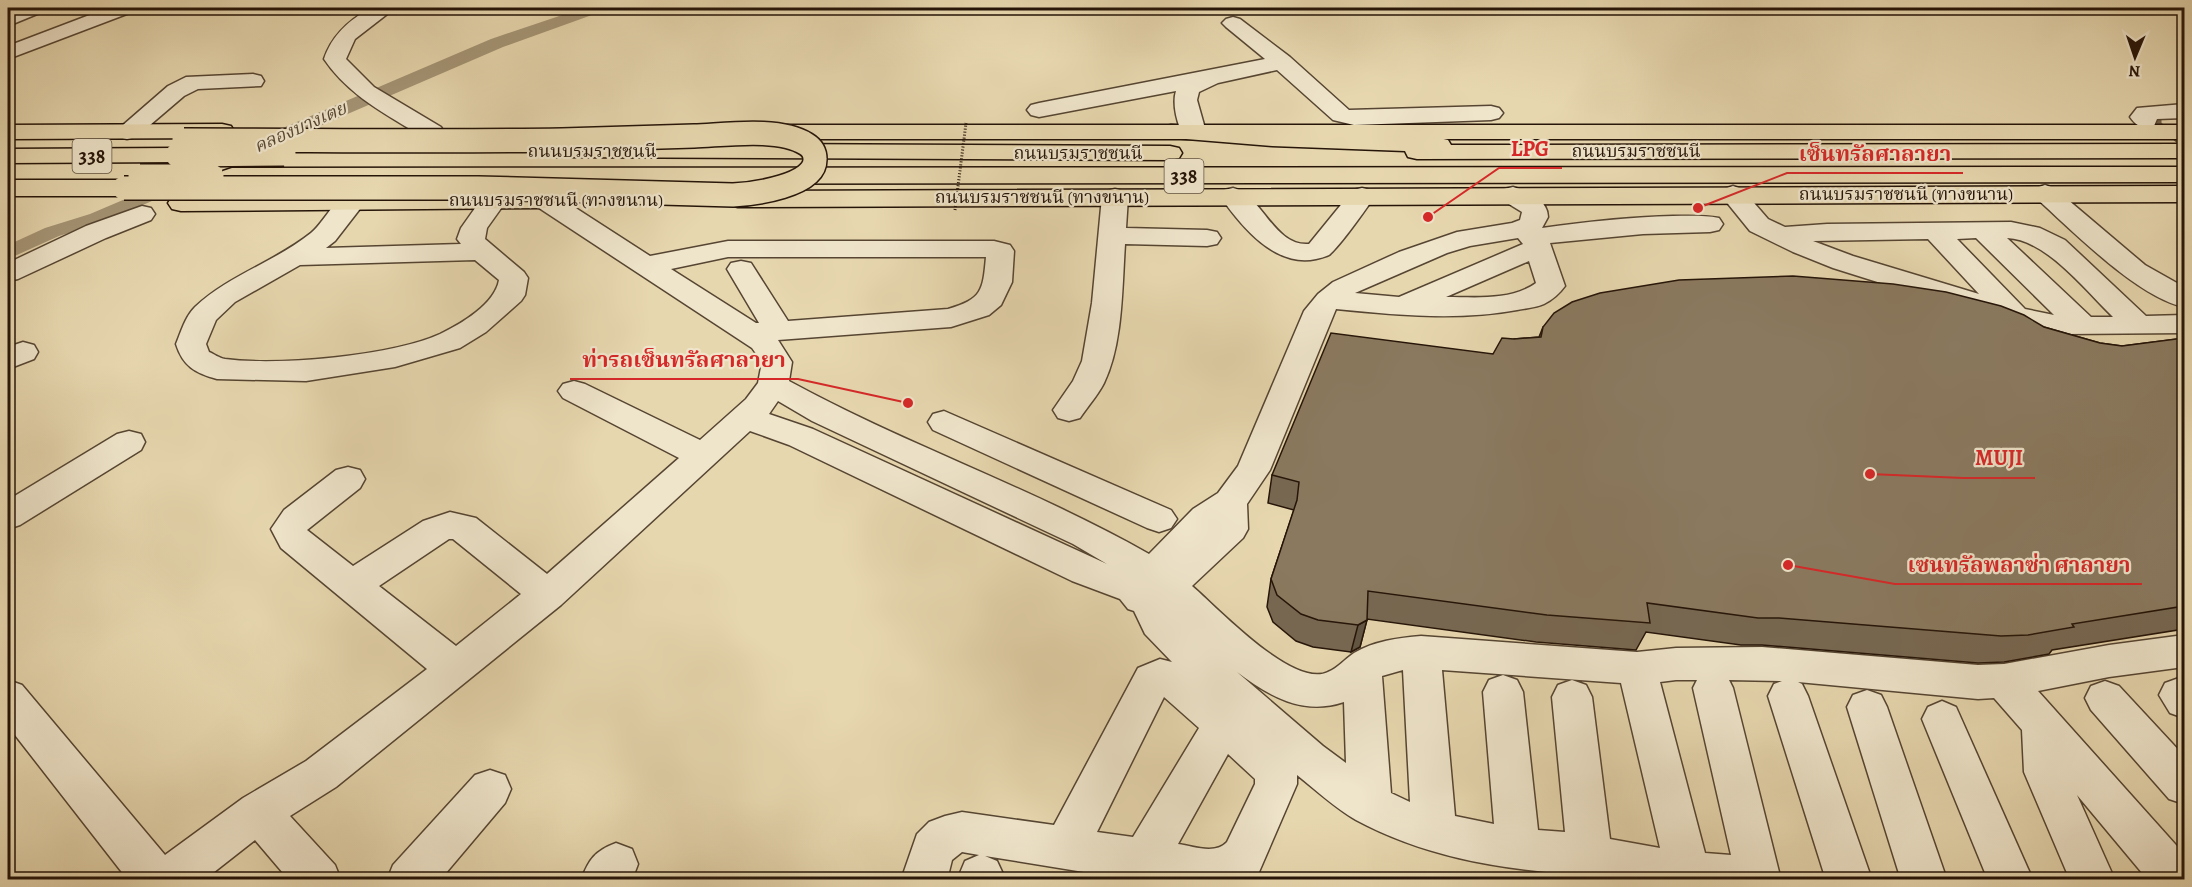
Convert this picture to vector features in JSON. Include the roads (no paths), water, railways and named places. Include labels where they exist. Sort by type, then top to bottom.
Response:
[{"type":"main road","name":"338","points":[[8,132],[1183,132],[2146,126],[2184,132]]},
{"type":"main road","points":[[1183,132],[1272,139],[1550,151]]},
{"type":"main road","points":[[8,140],[181,148],[767,134],[807,144],[812,149],[815,162],[807,174],[781,188],[742,194],[517,189],[8,188]]},
{"type":"main road","name":"ถนนบรมราชชนนี","points":[[8,156],[181,148],[284,154],[547,150],[1309,154],[1550,151],[2177,151]]},
{"type":"main road","name":"ถนนบรมราชชนนี","points":[[8,176],[122,189],[232,176],[1224,186],[2184,175]]},
{"type":"main road","points":[[1224,186],[1500,195]]},
{"type":"main road","name":"ถนนบรมราชชนนี (ทางขนาน)","points":[[8,202],[122,189],[181,203],[1115,197],[1224,186],[1362,196],[2184,194]]},
{"type":"street","points":[[8,20],[35,8]]},
{"type":"street","points":[[385,8],[353,29],[338,47],[335,59],[344,72],[372,94],[432,132]]},
{"type":"street","points":[[8,53],[108,10]]},
{"type":"street","points":[[1233,22],[1341,115],[1354,118],[1491,113]]},
{"type":"street","points":[[1039,110],[1216,77],[1282,62]]},
{"type":"street","points":[[1183,132],[1188,88],[1216,77]]},
{"type":"street","points":[[127,132],[176,91],[194,82],[253,81]]},
{"type":"street","points":[[2146,126],[2142,117],[2145,113],[2184,111]]},
{"type":"street","points":[[1224,186],[1278,243],[1294,251],[1318,250],[1362,196]]},
{"type":"street","points":[[1733,194],[1759,225],[1808,251],[2016,316],[2064,325],[2082,325],[2184,311]]},
{"type":"street","points":[[2045,194],[2135,271],[2184,298]]},
{"type":"street","points":[[2074,194],[2139,255],[2184,283]]},
{"type":"street","points":[[1328,300],[1400,306],[1489,306],[1534,298],[1551,286],[1532,238],[1536,214],[1534,208],[1500,195]]},
{"type":"street","points":[[1069,410],[1088,383],[1097,362],[1107,303],[1115,197]]},
{"type":"street","points":[[353,201],[325,235],[293,257],[225,296],[203,316],[191,344],[195,357],[217,369],[306,371],[395,357],[449,341],[476,325],[511,295],[514,278],[480,252],[471,239],[474,228],[494,200]]},
{"type":"street","points":[[545,200],[654,270],[765,332],[951,318],[979,309],[991,299],[998,282],[998,262],[728,249],[654,270]]},
{"type":"street","points":[[8,273],[96,232],[142,214]]},
{"type":"street","points":[[1155,584],[1230,529],[1230,502],[1244,485],[1260,457],[1319,311],[1338,290],[1445,244],[1476,236],[1532,238],[1595,228],[1659,223],[1710,224]]},
{"type":"street","points":[[1783,237],[1790,234],[1878,231],[2011,230],[2030,234],[2055,246],[2131,319],[2184,324]]},
{"type":"street","points":[[1878,231],[1929,288]]},
{"type":"street","points":[[1935,231],[2016,316]]},
{"type":"street","points":[[1984,231],[2082,325]]},
{"type":"street","points":[[1827,232],[1866,270]]},
{"type":"street","points":[[1112,236],[1207,238]]},
{"type":"street","points":[[1400,306],[1532,238]]},
{"type":"street","points":[[293,257],[480,252]]},
{"type":"street","points":[[654,270],[741,269],[861,257]]},
{"type":"street","points":[[167,879],[258,812],[321,774],[456,669],[548,595],[757,407],[773,385],[777,362],[763,341],[765,332],[741,269]]},
{"type":"street","points":[[773,385],[977,502]]},
{"type":"street","points":[[574,391],[703,456]]},
{"type":"street","points":[[801,436],[823,413]]},
{"type":"street","points":[[745,418],[801,436],[977,502],[1104,544],[1278,681],[1315,693],[1332,690],[1362,670],[1390,656],[1421,652],[1636,668],[1676,664],[1762,663],[1978,682],[2004,681],[2109,661],[2184,651]]},
{"type":"street","points":[[944,422],[1159,519]]},
{"type":"street","points":[[8,516],[129,442]]},
{"type":"street","points":[[977,502],[1013,453]]},
{"type":"street","points":[[348,480],[296,519],[289,529],[294,539],[456,669]]},
{"type":"street","points":[[350,586],[436,530],[450,525],[463,527],[548,595]]},
{"type":"street","points":[[1155,584],[1158,623],[1308,759],[1370,805],[1434,833],[1562,863],[1641,867],[1759,879],[1713,688]]},
{"type":"street","points":[[1421,652],[1434,833]]},
{"type":"street","points":[[1636,668],[1688,872]]},
{"type":"street","points":[[1362,670],[1370,805]]},
{"type":"street","points":[[924,879],[933,849],[945,837],[962,832],[1065,849],[1215,871],[1235,866],[1243,857],[1276,784],[1276,771],[1169,677],[1160,675],[1152,680],[1065,849]]},
{"type":"street","points":[[2004,681],[2178,879]]},
{"type":"street","points":[[1503,692],[1562,863]]},
{"type":"street","points":[[1788,696],[1849,879]]},
{"type":"street","points":[[8,698],[157,879]]},
{"type":"street","points":[[1562,863],[1572,698]]},
{"type":"street","points":[[2106,698],[2184,785]]},
{"type":"street","points":[[1868,706],[1924,879]]},
{"type":"street","points":[[1942,719],[2011,879]]},
{"type":"street","points":[[1144,861],[1223,724]]},
{"type":"street","points":[[2042,724],[2045,772],[2093,879]]},
{"type":"street","points":[[408,879],[423,866],[490,789]]},
{"type":"street","points":[[258,812],[319,879]]},
{"type":"waterway","name":"คลองบางเตย","points":[[264,143],[497,43],[597,8]]},
{"type":"waterway","points":[[2184,117],[2159,116],[2159,124],[2184,146]]},
{"type":"waterway","name":"คลองบางเตย","points":[[8,253],[52,232],[97,218],[170,186]]},
{"type":"place","name":"เซ็นทรัลศาลายา","points":[[1698,208]]},
{"type":"place","name":"LPG","points":[[1428,217]]},
{"type":"place","name":"ท่ารถเซ็นทรัลศาลายา","points":[[908,403]]},
{"type":"place","name":"MUJI","points":[[1870,474]]},
{"type":"place","name":"เซนทรัลพลาซ่า ศาลายา","points":[[1788,565]]}]
